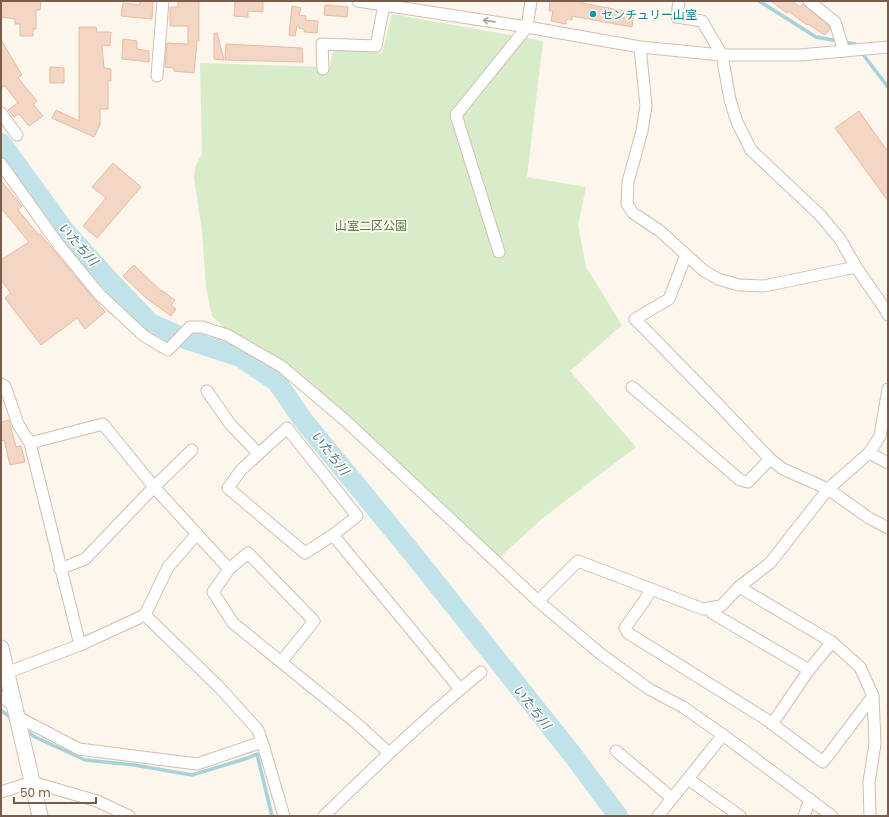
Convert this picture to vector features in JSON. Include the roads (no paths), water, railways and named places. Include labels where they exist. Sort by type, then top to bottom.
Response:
[{"type":"main road","points":[[1,648],[40,816]]},
{"type":"street","points":[[157,76],[163,1]]},
{"type":"street","points":[[358,1],[528,27],[640,47],[722,55],[800,55],[888,47]]},
{"type":"street","points":[[499,252],[456,115],[528,27],[531,1]]},
{"type":"street","points":[[679,1],[677,17],[702,21],[722,55],[730,100],[737,122],[751,150],[820,215],[840,239],[856,267],[887,311]]},
{"type":"street","points":[[809,1],[836,22],[844,51]]},
{"type":"street","points":[[323,69],[322,44],[376,46],[378,3]]},
{"type":"street","points":[[640,47],[646,106],[642,131],[628,182],[627,204],[633,213],[660,231],[703,270],[718,279],[739,285],[764,286],[856,267]]},
{"type":"street","points":[[1,113],[16,136]]},
{"type":"street","points":[[1,164],[58,244],[99,294],[144,336],[168,350],[190,327],[202,327],[227,335],[287,371],[347,422],[538,602],[602,655],[649,690],[683,707],[832,816]]},
{"type":"street","points":[[686,255],[669,299],[635,319],[770,459],[783,469],[828,489],[869,518],[888,528]]},
{"type":"street","points":[[1,384],[5,386],[18,424],[30,443],[80,645]]},
{"type":"street","points":[[632,387],[740,480],[748,482],[770,459]]},
{"type":"street","points":[[538,602],[578,561],[703,609],[720,606],[739,587],[770,563],[828,489],[869,453],[880,436],[888,389]]},
{"type":"street","points":[[207,390],[230,424],[258,453]]},
{"type":"street","points":[[30,443],[103,424],[154,487],[229,569]]},
{"type":"street","points":[[287,428],[357,516],[333,535],[305,553],[228,488],[240,470],[258,453],[287,428]]},
{"type":"street","points":[[60,569],[85,559],[192,450]]},
{"type":"street","points":[[869,453],[888,463]]},
{"type":"street","points":[[6,673],[80,645],[145,615],[168,567],[197,534]]},
{"type":"street","points":[[333,535],[460,690]]},
{"type":"street","points":[[281,662],[314,621],[248,553],[229,569],[214,592],[233,623],[281,662],[355,722],[389,753]]},
{"type":"street","points":[[739,587],[832,642],[860,667],[873,696],[875,744],[869,782],[870,816]]},
{"type":"street","points":[[651,589],[645,600],[624,628],[628,633],[772,724],[823,762],[873,696]]},
{"type":"street","points":[[710,608],[712,613],[809,670]]},
{"type":"street","points":[[145,615],[220,688],[258,730],[284,816]]},
{"type":"street","points":[[772,724],[809,670],[832,642]]},
{"type":"street","points":[[324,816],[389,753],[482,672]]},
{"type":"street","points":[[1,697],[15,711],[79,749],[197,764],[262,742]]},
{"type":"street","points":[[658,816],[723,735]]},
{"type":"street","points":[[616,751],[672,798]]},
{"type":"street","points":[[688,779],[733,814]]},
{"type":"street","points":[[1,792],[32,782],[97,801],[128,816]]},
{"type":"street","points":[[804,816],[810,799]]},
{"type":"waterway","points":[[759,1],[816,37],[855,44],[888,87]]},
{"type":"waterway","name":"いたち川","points":[[1,143],[65,231],[150,323],[188,340],[240,357],[277,382],[303,420],[413,554],[572,754],[618,816]]},
{"type":"waterway","points":[[1,710],[12,719]]},
{"type":"waterway","points":[[24,729],[35,737],[85,760],[134,765],[192,775],[257,754],[272,816]]},
{"type":"place","name":"センチュリー山室","points":[[593,14]]},
{"type":"park label","name":"山室二区公園","points":[[371,225]]}]
